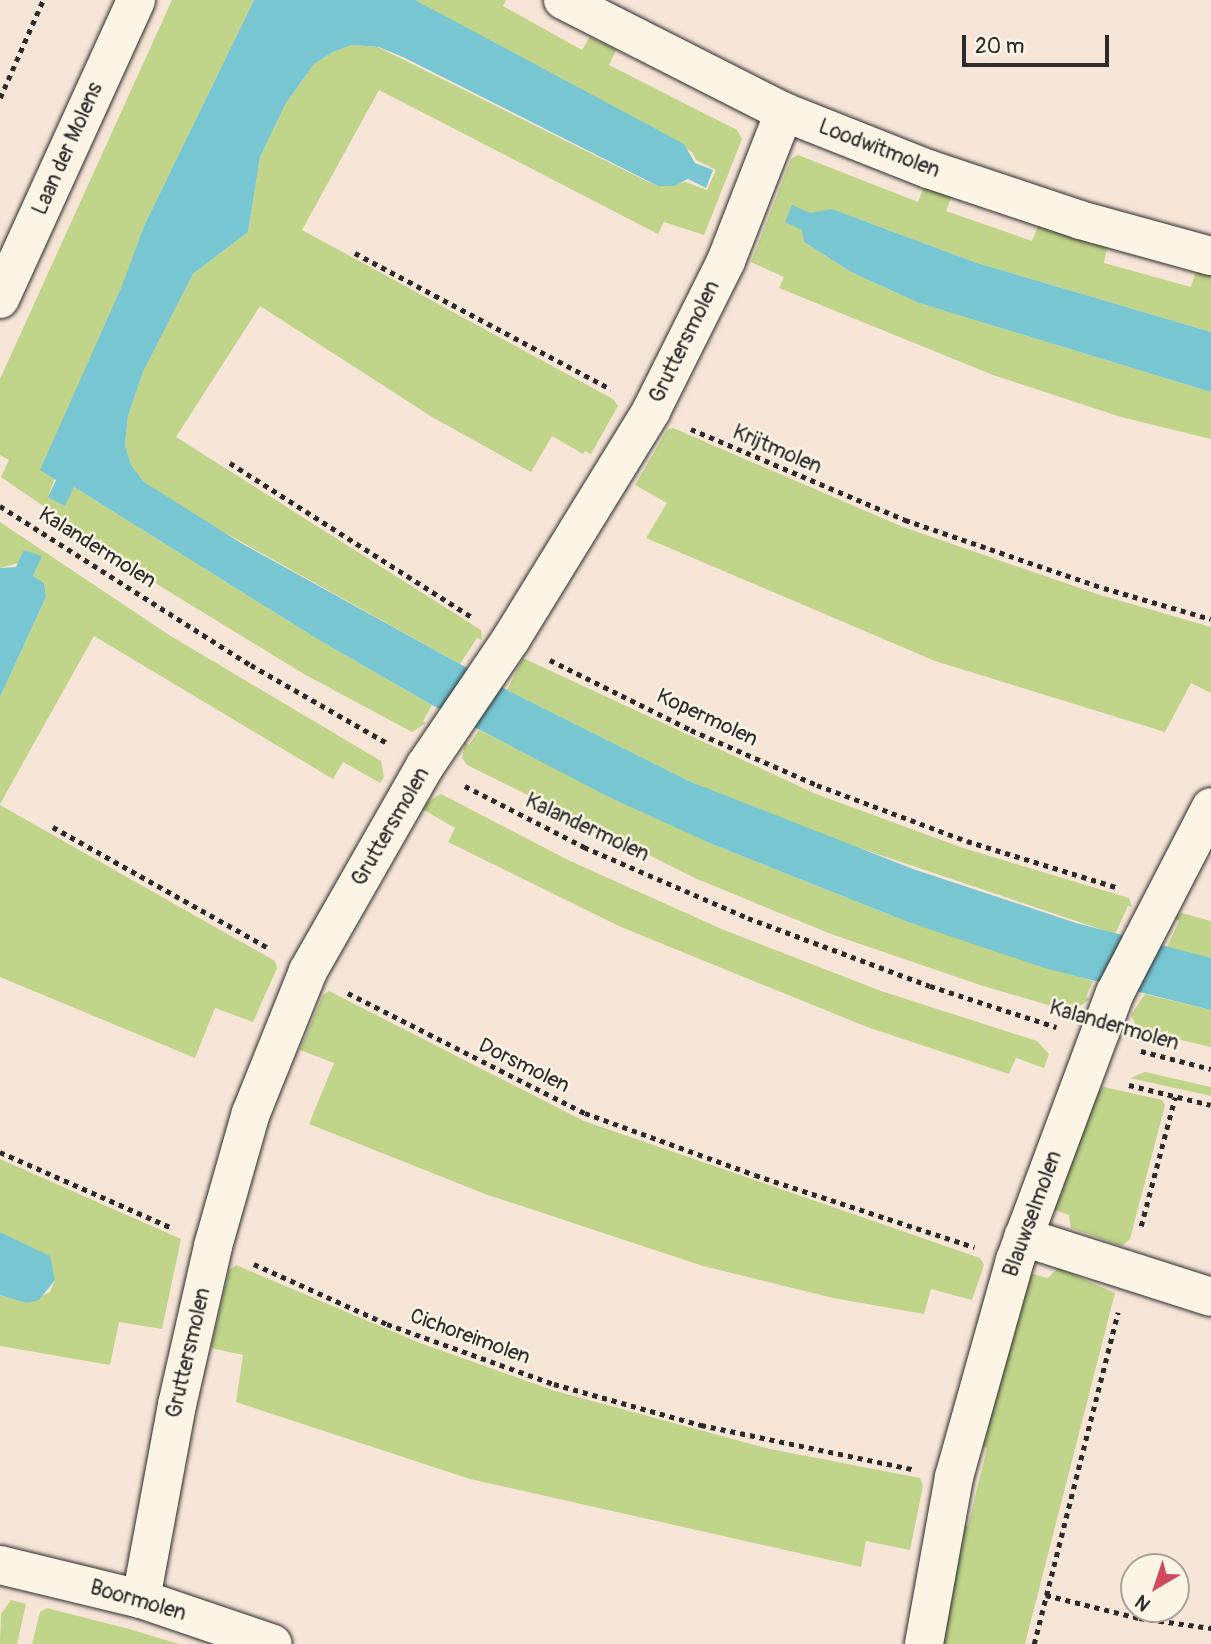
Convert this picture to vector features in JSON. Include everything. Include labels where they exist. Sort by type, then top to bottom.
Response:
[{"type":"street","name":"Laan der Molens","points":[[0,299],[136,0]]},
{"type":"street","name":"Loodwitmolen","points":[[563,0],[784,111],[941,173],[1080,220],[1211,256]]},
{"type":"street","name":"Gruttersmolen","points":[[141,1599],[177,1405],[213,1246],[251,1114],[308,971],[425,766],[511,639],[651,411],[726,261],[784,111]]},
{"type":"street","name":"Blauwselmolen","points":[[924,1644],[954,1477],[1019,1248],[1115,993],[1160,899],[1211,807]]},
{"type":"street","points":[[1019,1248],[1128,1272],[1211,1297]]},
{"type":"street","name":"Boormolen","points":[[0,1565],[141,1599],[273,1644]]},
{"type":"path","points":[[0,99],[43,0]]},
{"type":"path","name":"Krijtmolen","points":[[355,253],[651,411],[905,520],[1092,584],[1211,619]]},
{"type":"path","name":"Kopermolen","points":[[230,463],[511,639],[691,730],[817,785],[967,841],[1160,899]]},
{"type":"path","name":"Kalandermolen","points":[[0,506],[251,665],[425,766],[584,847],[748,918],[930,986],[1091,1055],[1211,1069]]},
{"type":"path","name":"Dorsmolen","points":[[53,827],[308,971],[584,1113],[755,1175],[1019,1248]]},
{"type":"path","points":[[1091,1055],[1175,1097],[1211,1105]]},
{"type":"path","points":[[1034,1644],[1175,1097]]},
{"type":"path","name":"Cichoreimolen","points":[[0,1152],[387,1324],[554,1384],[794,1447],[954,1477]]},
{"type":"path","points":[[1046,1595],[1139,1618],[1211,1628]]},
{"type":"green space","points":[[172,0],[254,0],[144,226],[48,497],[74,487],[319,640],[432,705],[423,721],[426,723],[412,732],[304,674],[155,583],[1,477],[9,460],[0,455],[0,379]]},
{"type":"green space","points":[[415,0],[506,0],[503,6],[582,50],[590,37],[616,50],[609,65],[737,130],[742,139],[704,235],[664,222],[658,234],[379,90],[302,230],[613,399],[618,406],[591,454],[585,451],[583,454],[552,436],[531,472],[432,417],[260,306],[176,437],[481,630],[482,640],[477,638],[460,664],[186,511],[144,482],[131,465],[125,445],[128,416],[143,372],[193,274],[248,232],[260,157],[286,103],[314,64],[333,52],[352,45],[378,47],[644,180],[658,186],[686,182],[707,190],[716,170],[696,160],[692,152]]},
{"type":"green space","points":[[798,155],[918,202],[924,187],[951,197],[946,211],[1032,241],[1038,226],[1107,247],[1104,263],[1191,287],[1196,272],[1211,275],[1211,332],[977,263],[832,209],[785,222],[803,230],[804,242],[853,273],[919,303],[1211,392],[1211,439],[1121,417],[993,375],[779,288],[784,277],[751,262],[791,159]]},
{"type":"green space","points":[[673,428],[903,527],[1097,594],[1211,627],[1211,693],[1191,683],[1165,732],[935,661],[646,538],[667,503],[635,485],[667,430]]},
{"type":"green space","points":[[0,522],[169,635],[381,761],[384,777],[380,783],[343,762],[333,779],[94,636],[0,804],[0,697],[46,597],[44,583],[33,576],[41,557],[0,568]]},
{"type":"green space","points":[[523,658],[816,794],[963,848],[1129,898],[1132,907],[1128,906],[1115,934],[803,829],[691,782],[507,690]]},
{"type":"green space","points":[[479,730],[712,844],[908,922],[1093,981],[1086,997],[1090,999],[1072,1012],[980,985],[831,934],[697,879],[467,765],[462,758],[465,743],[469,745]]},
{"type":"green space","points":[[441,794],[570,861],[724,930],[881,991],[1037,1041],[1049,1054],[1044,1068],[1016,1058],[1009,1074],[867,1027],[621,927],[448,842],[455,828],[419,807]]},
{"type":"green space","points":[[0,805],[275,961],[277,968],[253,1022],[215,1008],[195,1058],[0,977]]},
{"type":"green space","points":[[1182,913],[1211,921],[1211,958],[1166,949],[1179,921],[1175,918]]},
{"type":"green space","points":[[329,991],[584,1121],[980,1258],[984,1265],[972,1300],[931,1289],[924,1314],[833,1298],[703,1266],[485,1194],[309,1124],[334,1063],[300,1050],[323,995]]},
{"type":"green space","points":[[1145,994],[1211,1010],[1211,1047],[1138,1030],[1131,1015]]},
{"type":"green space","points":[[1145,1072],[1211,1087],[1211,1096],[1130,1078]]},
{"type":"green space","points":[[1104,1087],[1162,1100],[1165,1105],[1130,1239],[1122,1246],[1071,1228],[1069,1215],[1051,1209],[1095,1093]]},
{"type":"green space","points":[[0,1159],[181,1239],[162,1329],[119,1322],[110,1365],[0,1346],[0,1295],[26,1303],[50,1292],[55,1280],[49,1256],[0,1232]]},
{"type":"green space","points":[[236,1265],[420,1343],[552,1390],[770,1449],[920,1478],[923,1486],[910,1550],[866,1541],[861,1567],[470,1479],[236,1402],[243,1355],[211,1348],[229,1270]]},
{"type":"green space","points":[[1058,1268],[1115,1293],[1025,1644],[938,1644],[961,1525],[968,1526],[987,1448],[980,1446],[1029,1273],[1048,1278]]},
{"type":"green space","points":[[11,1600],[26,1604],[17,1644],[0,1644],[1,1614]]},
{"type":"green space","points":[[47,1608],[179,1644],[32,1644],[40,1612]]},
{"type":"water","points":[[254,0],[415,0],[684,144],[695,163],[713,170],[706,188],[688,179],[674,186],[658,186],[379,47],[352,45],[333,52],[314,64],[286,103],[260,157],[248,232],[193,274],[143,372],[128,416],[125,445],[131,465],[144,482],[241,543],[507,690],[691,782],[913,869],[1076,923],[1211,958],[1211,1010],[1048,969],[908,922],[712,844],[609,797],[432,705],[319,640],[74,487],[65,506],[48,497],[56,480],[40,470],[122,286],[144,226]]},
{"type":"water","points":[[792,205],[810,213],[832,209],[977,263],[1211,332],[1211,392],[919,303],[853,273],[804,242],[802,230],[785,222]]},
{"type":"water","points":[[24,550],[42,556],[33,576],[44,583],[46,597],[0,697],[0,568],[16,567]]},
{"type":"water","points":[[0,1232],[50,1256],[55,1280],[39,1300],[26,1303],[0,1295]]}]
